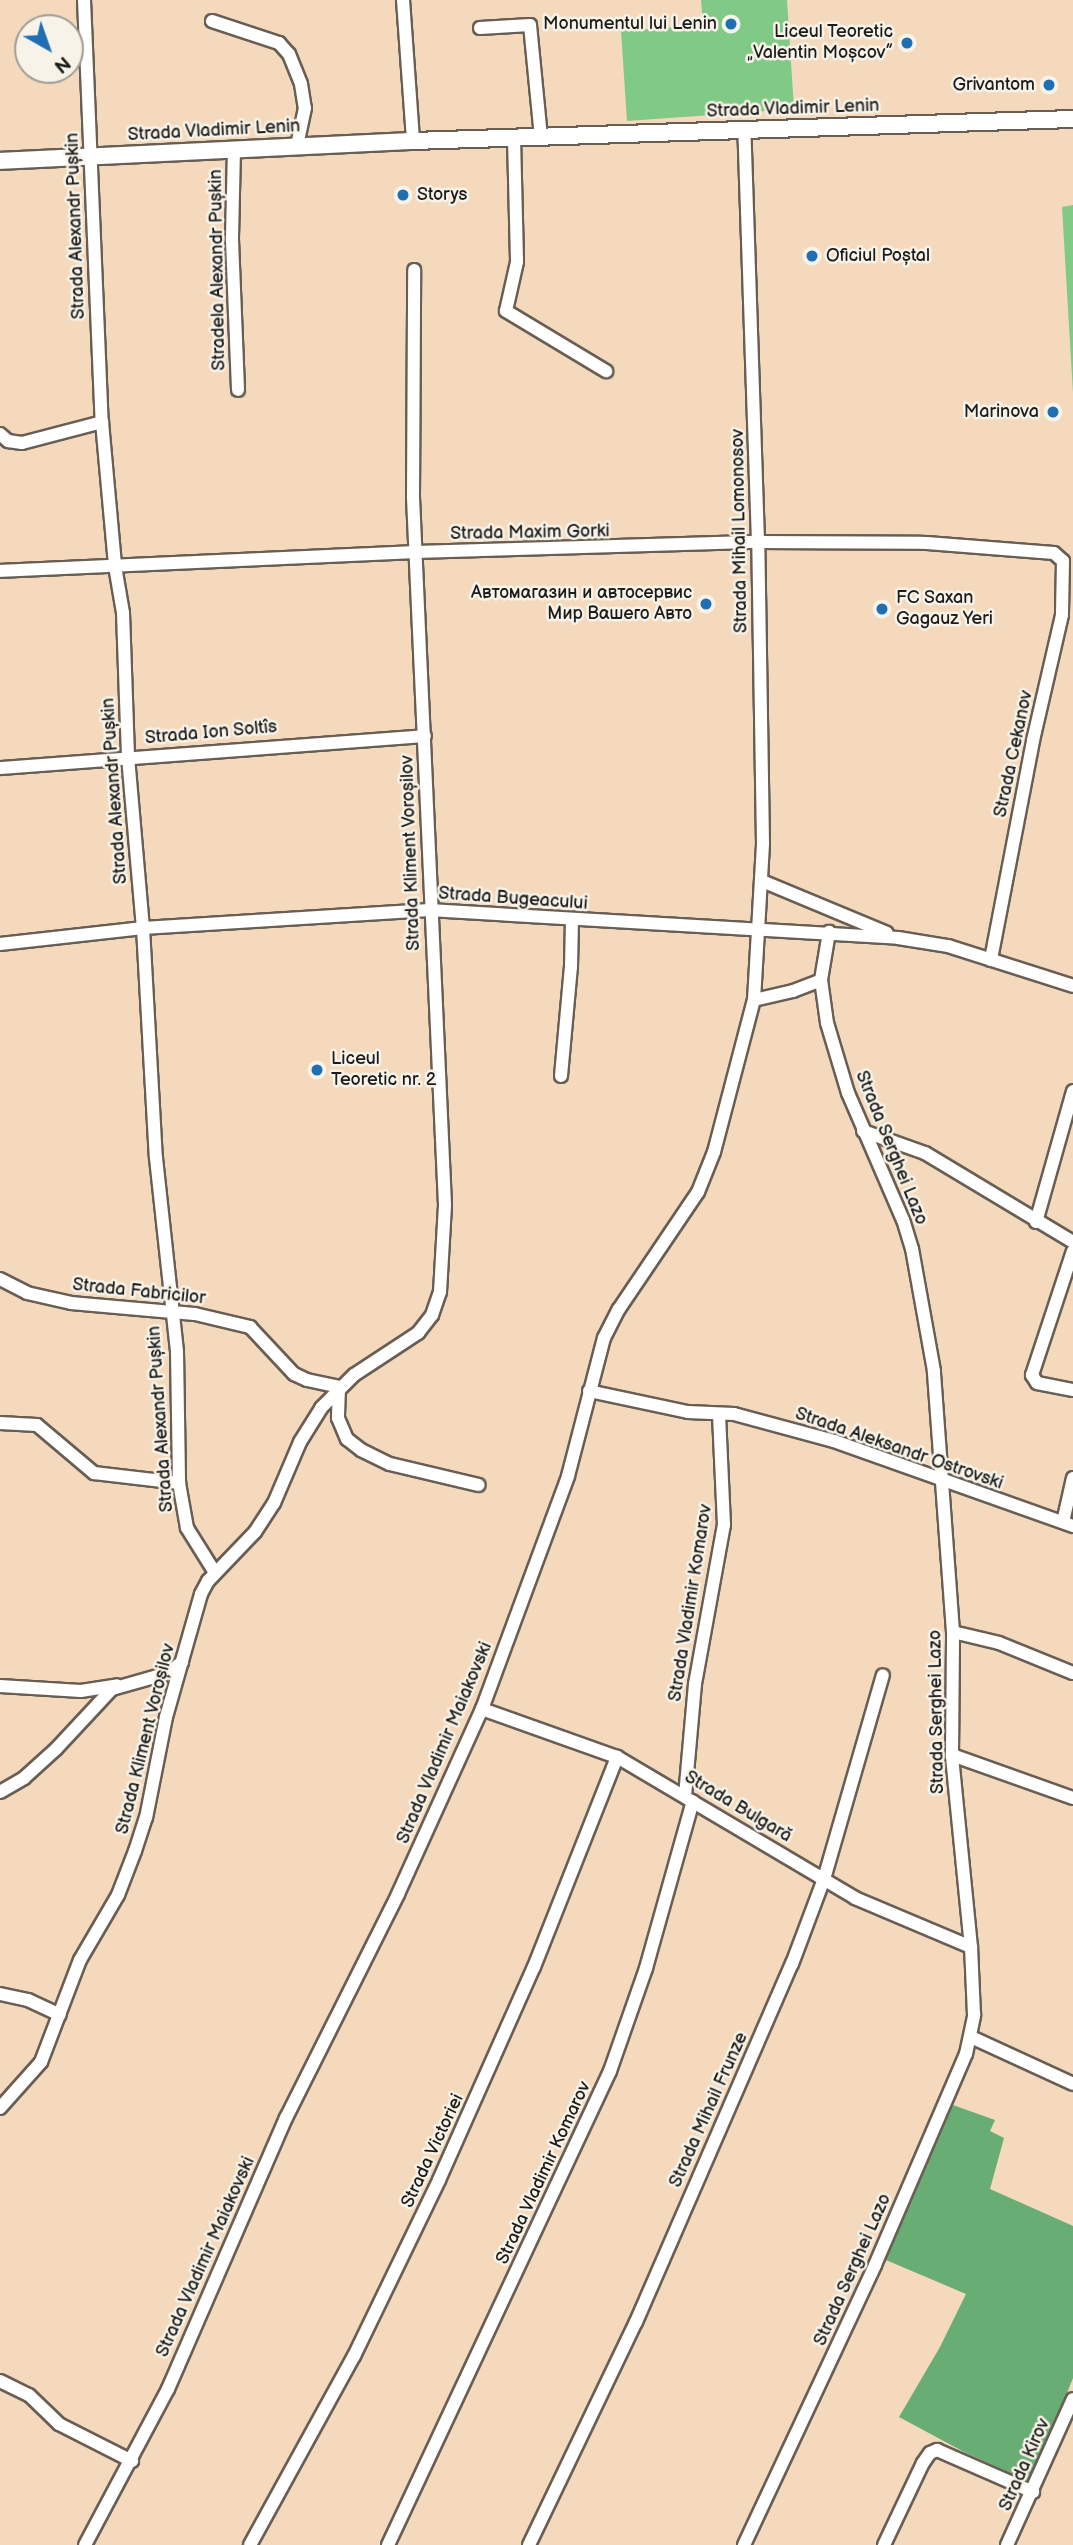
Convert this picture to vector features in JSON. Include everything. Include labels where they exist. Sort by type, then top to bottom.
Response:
[{"type":"main road","name":"Strada Vladimir Lenin","points":[[0,161],[413,141],[1073,119]]},
{"type":"street","name":"Strada Alexandr Pușkin","points":[[84,0],[102,422],[123,613],[128,757],[143,928],[156,1158],[177,1352],[178,1483],[187,1528],[214,1571]]},
{"type":"street","points":[[403,0],[413,141]]},
{"type":"street","points":[[212,21],[279,43],[289,54],[301,84],[305,108],[297,146]]},
{"type":"street","points":[[480,28],[530,25],[541,137]]},
{"type":"street","name":"Strada Mihail Lomonosov","points":[[744,130],[758,542],[762,881],[760,932]]},
{"type":"street","points":[[514,138],[517,262],[506,311],[606,371]]},
{"type":"street","name":"Stradela Alexandr Pușkin","points":[[234,149],[232,240],[238,390]]},
{"type":"street","name":"Strada Kliment Voroșilov","points":[[0,2108],[41,2062],[80,1960],[118,1895],[135,1851],[201,1594],[214,1571],[255,1532],[274,1503],[300,1442],[339,1387],[418,1333],[432,1315],[440,1292],[445,1205],[429,910],[425,736],[413,497],[414,270]]},
{"type":"street","points":[[0,434],[8,441],[22,443],[102,422]]},
{"type":"street","name":"Strada Maxim Gorki","points":[[0,571],[416,552],[632,548],[758,542],[927,543],[1059,555]]},
{"type":"street","name":"Strada Cekanov","points":[[990,960],[1033,741],[1062,615],[1063,561],[1059,555]]},
{"type":"street","name":"Strada Ion Soltîs","points":[[0,768],[425,736]]},
{"type":"street","name":"Strada Bugeacului","points":[[762,881],[898,938]]},
{"type":"street","name":"Strada Bugeacului","points":[[0,944],[143,928],[429,910],[760,932],[829,932],[898,938],[948,946],[1073,986]]},
{"type":"street","points":[[561,1076],[571,967],[572,920]]},
{"type":"street","name":"Strada Vladimir Maiakovski","points":[[85,2545],[132,2462],[200,2317],[286,2118],[398,1894],[482,1709],[568,1476],[604,1338],[619,1309],[698,1192],[707,1171],[754,1000],[760,932]]},
{"type":"street","name":"Strada Serghei Lazo","points":[[744,2545],[875,2265],[971,2037],[974,2015],[971,1947],[952,1755],[953,1632],[934,1371],[912,1248],[903,1220],[863,1131],[827,1023],[821,980],[829,932]]},
{"type":"street","points":[[754,1000],[793,991],[821,980]]},
{"type":"street","points":[[1036,1222],[1073,1091]]},
{"type":"street","points":[[863,1131],[925,1153],[1073,1242]]},
{"type":"street","points":[[1073,1251],[1032,1375],[1037,1383],[1073,1390]]},
{"type":"street","name":"Strada Fabricilor","points":[[0,1279],[27,1293],[71,1303],[123,1310],[172,1312],[250,1327],[294,1374],[307,1380],[339,1387]]},
{"type":"street","points":[[339,1387],[338,1418],[347,1439],[361,1450],[390,1464],[479,1485]]},
{"type":"street","name":"Strada Aleksandr Ostrovski","points":[[589,1391],[719,1415],[734,1415],[834,1441],[1068,1524]]},
{"type":"street","name":"Strada Vladimir Komarov","points":[[388,2545],[610,2071],[646,1968],[689,1798],[695,1684],[724,1525],[719,1415]]},
{"type":"street","points":[[0,1423],[37,1425],[94,1473],[178,1483]]},
{"type":"street","points":[[1068,1524],[1073,1478]]},
{"type":"street","points":[[953,1632],[999,1643],[1073,1673]]},
{"type":"street","points":[[0,1686],[80,1691],[153,1679],[182,1662]]},
{"type":"street","name":"Strada Mihail Frunze","points":[[529,2545],[636,2322],[792,1964],[824,1879],[883,1675]]},
{"type":"street","points":[[0,1792],[24,1778],[56,1749],[100,1699],[128,1683]]},
{"type":"street","name":"Strada Bulgară","points":[[482,1709],[617,1757],[890,1915],[971,1947]]},
{"type":"street","points":[[952,1755],[1073,1798]]},
{"type":"street","name":"Strada Victoriei","points":[[250,2545],[354,2356],[439,2180],[534,1967],[617,1757]]},
{"type":"street","points":[[0,1994],[28,2000],[60,2015]]},
{"type":"street","points":[[971,2037],[1073,2084]]},
{"type":"street","points":[[0,2381],[29,2396],[59,2424],[132,2462]]},
{"type":"street","name":"Strada Kirov","points":[[1007,2545],[1073,2399]]},
{"type":"street","points":[[884,2545],[923,2463],[937,2450],[1033,2492]]},
{"type":"green space","points":[[701,0],[787,0],[794,109],[627,121],[621,31],[703,25]]},
{"type":"green space","points":[[1073,205],[1073,393],[1062,207]]},
{"type":"green space","points":[[953,2105],[995,2120],[990,2131],[1004,2138],[990,2189],[1073,2226],[1073,2378],[1031,2482],[966,2453],[899,2417],[940,2347],[966,2294],[886,2260]]},
{"type":"place","name":"Monumentul lui Lenin","points":[[731,24]]},
{"type":"place","name":"Liceul Teoretic „Valentin Moșcov”","points":[[907,43]]},
{"type":"place","name":"Grivantom","points":[[1049,85]]},
{"type":"place","name":"Storys","points":[[403,195]]},
{"type":"place","name":"Oficiul Poștal","points":[[812,256]]},
{"type":"place","name":"Marinova","points":[[1053,412]]},
{"type":"place","name":"Автомагазин и автосервис Мир Вашего Авто","points":[[706,604]]},
{"type":"place","name":"FC Saxan Gagauz Yeri","points":[[882,609]]},
{"type":"place","name":"Liceul Teoretic nr. 2","points":[[317,1070]]}]
